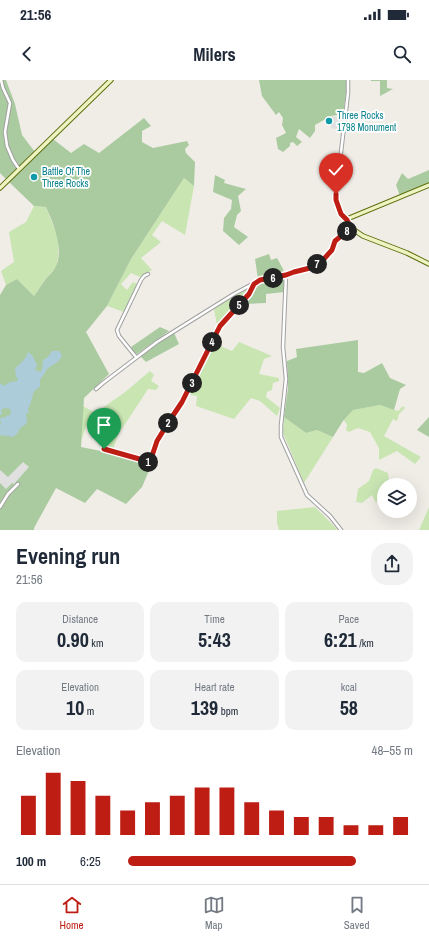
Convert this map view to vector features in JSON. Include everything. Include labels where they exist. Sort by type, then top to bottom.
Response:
[{"type":"street","points":[[1,80],[10,103],[5,132],[7,146],[19,169]]},
{"type":"street","points":[[0,188],[111,80]]},
{"type":"street","points":[[348,80],[348,93],[336,194],[336,200],[341,214],[347,220],[351,228],[363,236],[407,253],[429,264]]},
{"type":"street","points":[[347,220],[429,185]]},
{"type":"street","points":[[96,389],[136,357],[198,315],[234,294],[260,280],[286,275],[310,268],[322,261],[332,250],[335,241],[351,228]]},
{"type":"street","points":[[136,357],[119,336],[117,330],[141,280],[148,274]]},
{"type":"street","points":[[286,275],[283,347],[286,379],[281,437],[307,495],[330,516],[341,530]]},
{"type":"street","points":[[104,449],[150,462],[157,441],[182,402],[220,326],[249,294],[254,284]]},
{"type":"street","points":[[0,508],[8,494],[18,484]]},
{"type":"green space","points":[[0,80],[6,80],[15,104],[22,135],[35,152],[6,179],[0,173]]},
{"type":"green space","points":[[259,80],[346,80],[343,114],[331,116],[315,125],[315,131],[310,138],[299,129],[296,137],[302,142],[297,146],[293,142],[290,143],[290,146],[283,152],[278,149],[276,138],[286,133],[282,125],[283,118],[279,112],[276,115],[262,96]]},
{"type":"green space","points":[[371,80],[387,80],[387,88],[393,89],[380,96],[380,81]]},
{"type":"green space","points":[[144,118],[151,126],[142,131],[142,142],[153,148],[187,141],[189,145],[185,149],[186,153],[195,162],[194,186],[184,178],[131,259],[107,306],[86,332],[109,374],[84,398],[81,447],[121,455],[151,466],[142,487],[126,504],[97,489],[85,503],[56,488],[34,530],[0,530],[0,295],[6,285],[17,279],[34,296],[55,268],[59,253],[57,237],[46,207],[34,206],[9,182],[53,139],[71,153],[84,144],[99,153]]},
{"type":"green space","points":[[429,170],[429,183],[400,196],[396,185],[402,173],[408,179]]},
{"type":"green space","points":[[215,175],[225,180],[224,183],[246,189],[238,196],[241,211],[237,215],[234,227],[248,237],[239,245],[223,231],[224,218],[231,209],[232,200],[213,192]]},
{"type":"green space","points":[[184,178],[194,186],[185,235],[162,221],[152,235],[161,242],[141,258],[152,270],[140,277],[131,273],[121,284],[127,290],[133,282],[137,284],[124,312],[107,306],[131,259]]},
{"type":"green space","points":[[34,206],[46,207],[58,238],[58,258],[56,267],[34,296],[17,279],[6,285],[1,271],[14,262],[9,232],[26,222]]},
{"type":"green space","points":[[269,254],[271,260],[277,258],[284,272],[258,279],[255,259]]},
{"type":"green space","points":[[284,277],[284,292],[266,294],[266,303],[245,304],[256,286],[264,282]]},
{"type":"green space","points":[[250,287],[247,294],[217,326],[214,308]]},
{"type":"green space","points":[[160,327],[169,331],[137,354],[133,351],[131,347]]},
{"type":"green space","points":[[174,333],[179,344],[146,362],[140,356]]},
{"type":"green space","points":[[358,340],[358,372],[364,373],[382,363],[390,378],[406,385],[400,389],[394,410],[380,405],[353,410],[343,421],[333,437],[317,430],[306,433],[284,417],[288,388],[287,361],[297,357],[296,349]]},
{"type":"green space","points":[[239,342],[272,356],[264,359],[259,374],[279,378],[279,381],[273,383],[272,390],[267,392],[266,397],[280,408],[277,416],[260,401],[251,398],[234,419],[196,406],[197,396],[190,395],[213,343],[232,351]]},
{"type":"green space","points":[[150,371],[154,375],[151,381],[159,386],[156,390],[148,389],[118,435],[113,449],[106,446],[111,430],[88,422],[81,440],[83,406],[95,413],[124,393]]},
{"type":"green space","points":[[380,405],[398,411],[403,406],[405,408],[399,414],[397,421],[393,419],[384,436],[421,457],[415,464],[397,451],[379,460],[379,448],[370,432],[358,428],[349,432],[346,430],[347,425],[344,420],[353,410]]},
{"type":"green space","points":[[284,417],[306,433],[317,430],[333,437],[304,483],[283,433]]},
{"type":"green space","points":[[429,417],[429,437],[417,430]]},
{"type":"green space","points":[[376,468],[388,473],[389,478],[377,478],[377,502],[376,503],[372,495],[362,503],[356,502],[358,489],[369,481],[373,470]]},
{"type":"green space","points":[[315,507],[338,530],[279,530],[277,523],[277,511]]},
{"type":"green space","points":[[429,507],[429,530],[419,530]]},
{"type":"shaded area","points":[[332,116],[343,118],[341,130],[331,128]]},
{"type":"shaded area","points":[[23,462],[29,467],[14,484],[12,483],[6,489],[0,483],[0,470],[8,477]]},
{"type":"water","points":[[52,351],[59,351],[62,355],[59,361],[48,368],[40,380],[40,387],[33,394],[28,408],[29,412],[26,414],[27,421],[25,425],[20,428],[14,437],[1,435],[0,437],[0,418],[10,415],[11,412],[10,409],[5,408],[1,410],[2,414],[0,415],[0,383],[4,386],[10,382],[17,381],[18,378],[16,377],[15,368],[25,359],[28,352],[32,355],[37,365],[35,370],[40,372],[42,370],[43,360],[48,357]]},
{"type":"place","name":"Three Rocks 1798 Monument","points":[[329,121]]},
{"type":"place","name":"Battle Of The Three Rocks","points":[[34,177]]},
{"type":"route","points":[[104,449],[150,462],[157,441],[182,402],[220,326],[249,294],[254,284],[260,280],[286,275],[310,268],[322,261],[332,250],[335,241],[351,228],[347,220],[342,217],[336,200],[336,194]]}]
